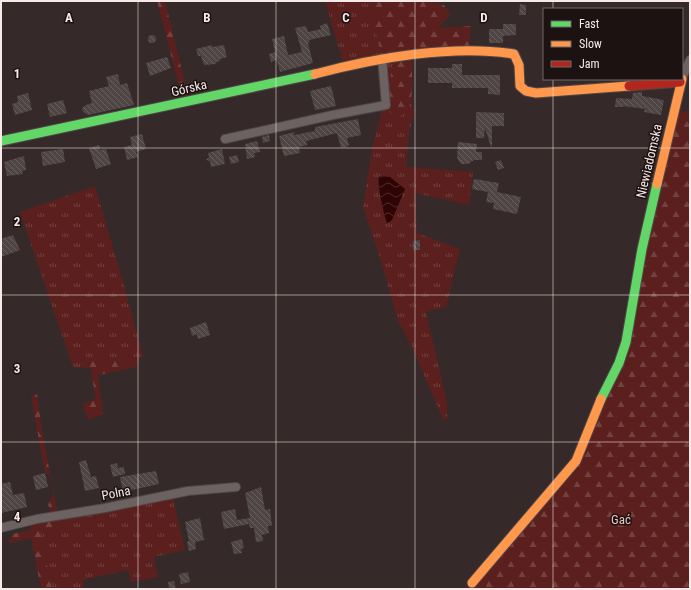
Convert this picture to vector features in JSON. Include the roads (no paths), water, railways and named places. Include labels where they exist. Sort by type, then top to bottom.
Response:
[{"type":"street","name":"Górska","points":[[1,141],[302,77],[349,64],[418,53],[482,51],[514,54],[519,65],[520,86],[526,91],[536,93],[681,80]]},
{"type":"street","points":[[225,139],[346,112],[386,105],[382,58]]},
{"type":"street","name":"Niewiadomska","points":[[683,76],[690,60]]},
{"type":"street","name":"Niewiadomska","points":[[472,583],[576,461],[626,342],[642,249],[681,80]]},
{"type":"street","name":"Polna","points":[[1,528],[37,519],[104,508],[188,491],[236,487]]},
{"type":"water","points":[[379,176],[390,177],[405,189],[392,220],[387,224],[380,193]]},
{"type":"park label","name":"Gać","points":[[621,519]]}]
